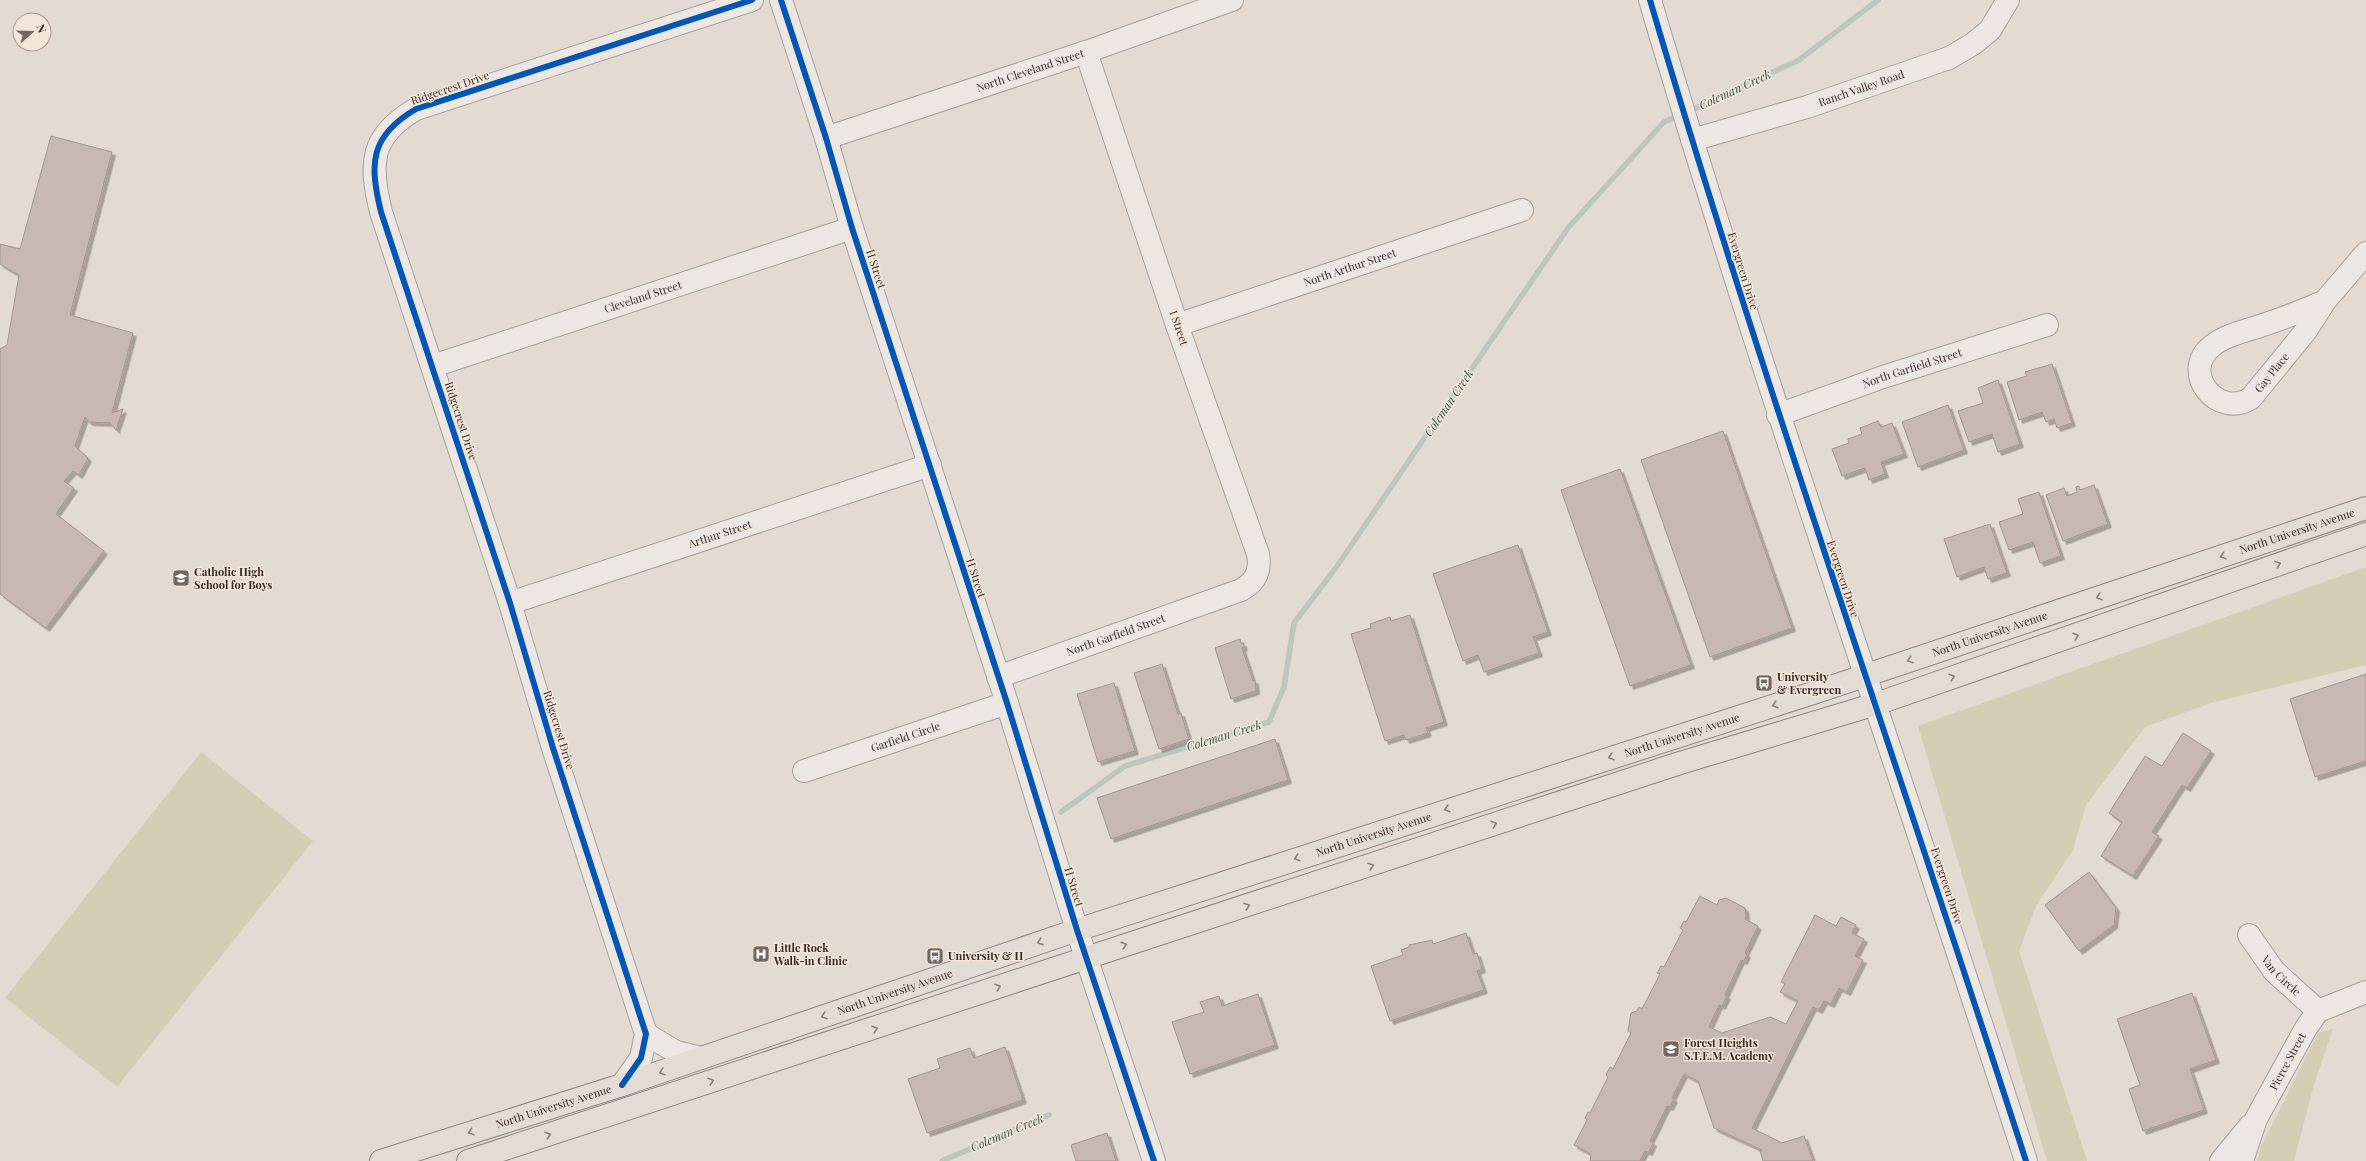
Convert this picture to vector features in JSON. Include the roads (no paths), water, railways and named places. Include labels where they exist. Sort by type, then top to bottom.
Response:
[{"type":"main road","name":"North University Avenue","points":[[380,1161],[622,1085],[1077,930],[1865,675],[2366,508]]},
{"type":"main road","points":[[468,1161],[513,1154],[1086,958],[1350,873],[1680,763],[1876,704],[2366,534]]},
{"type":"street","name":"Ridgecrest Drive","points":[[622,1085],[641,1058],[646,1034],[553,748],[510,603],[433,366],[393,251],[376,189],[375,157],[380,142],[390,127],[398,119],[430,104],[752,0]]},
{"type":"street","name":"H Street","points":[[781,0],[826,138],[852,228],[1007,703],[1077,930],[1154,1161]]},
{"type":"street","name":"North Cleveland Street","points":[[826,138],[1086,52],[1232,0]]},
{"type":"street","name":"Evergreen Drive","points":[[1650,0],[1686,123],[1778,415],[1876,704],[2026,1161]]},
{"type":"street","name":"Ranch Valley Road","points":[[1686,123],[1807,107],[1949,58],[1973,44],[1990,30],[2008,0]]},
{"type":"street","name":"I Street","points":[[1086,52],[1177,325],[1258,554],[1259,564],[1256,578],[1249,585],[1234,593]]},
{"type":"street","name":"North Arthur Street","points":[[1177,325],[1522,210]]},
{"type":"street","name":"Cleveland Street","points":[[433,366],[852,228]]},
{"type":"street","name":"Gay Place","points":[[2325,301],[2292,315],[2226,338],[2211,346],[2202,358],[2199,368],[2200,379],[2205,391],[2214,399],[2226,404],[2239,404],[2251,398],[2306,332],[2325,301],[2366,253]]},
{"type":"street","name":"North Garfield Street","points":[[1778,415],[1883,377],[2047,325]]},
{"type":"street","name":"Arthur Street","points":[[510,603],[930,465]]},
{"type":"street","name":"North Garfield Street","points":[[998,677],[1234,593]]},
{"type":"street","name":"Garfield Circle","points":[[804,771],[1007,703]]},
{"type":"street","name":"Van Circle","points":[[2249,935],[2274,970],[2318,1011]]},
{"type":"street","points":[[2318,1011],[2366,992]]},
{"type":"street","name":"Pierce Street","points":[[2242,1161],[2256,1119],[2295,1046],[2318,1011]]},
{"type":"street","points":[[646,1034],[676,1052],[701,1058]]},
{"type":"street","points":[[2221,1161],[2256,1119]]},
{"type":"waterway","name":"Coleman Creek","points":[[1688,112],[1799,60],[1878,0]]},
{"type":"waterway","name":"Coleman Creek","points":[[1061,812],[1125,766],[1269,722],[1284,687],[1294,623],[1335,569],[1568,228],[1664,122],[1680,115]]},
{"type":"waterway","name":"Coleman Creek","points":[[942,1161],[1049,1115]]},
{"type":"place","name":"Catholic High School for Boys","points":[[181,578]]},
{"type":"place","name":"University & Evergreen","points":[[1764,683]]},
{"type":"place","name":"Little Rock Walk-in Clinic","points":[[761,954]]},
{"type":"place","name":"University & H","points":[[935,956]]},
{"type":"place","name":"Forest Heights S.T.E.M. Academy","points":[[1671,1049]]}]
